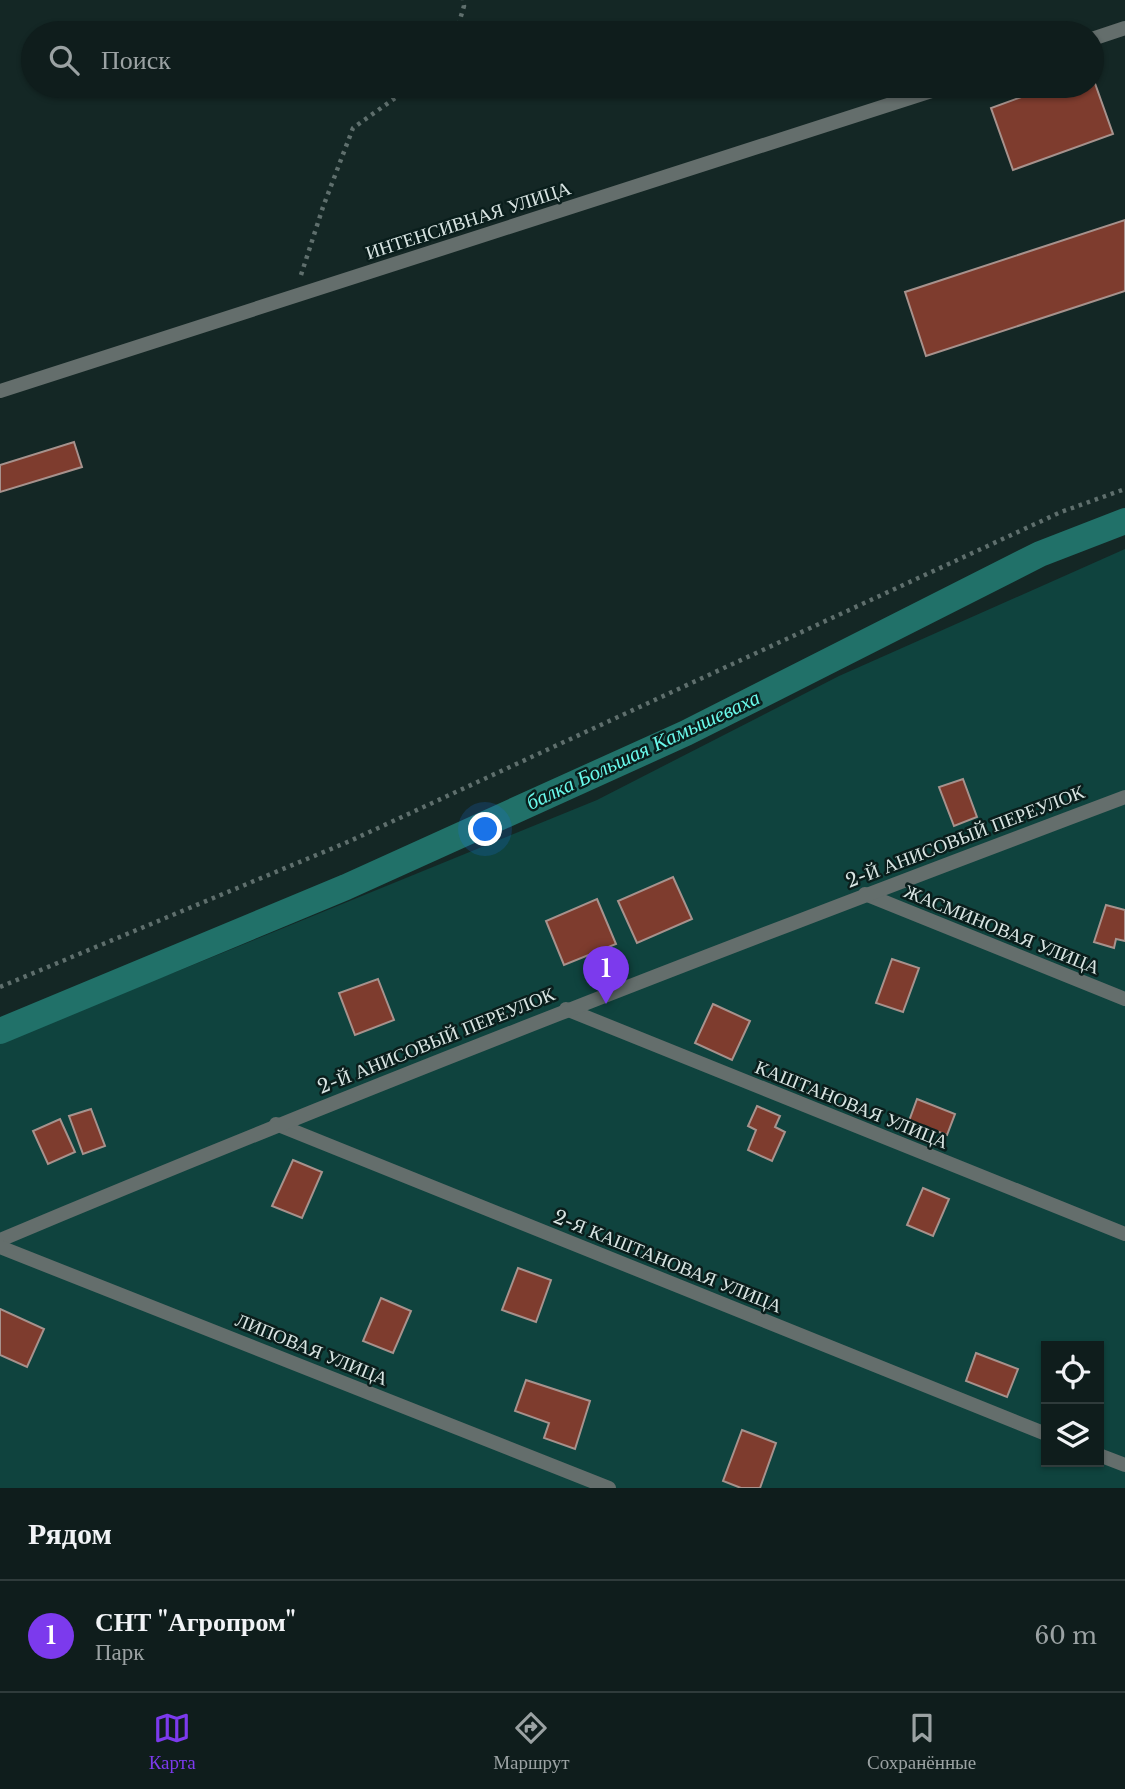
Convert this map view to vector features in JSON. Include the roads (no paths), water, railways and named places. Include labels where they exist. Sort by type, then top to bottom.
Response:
[{"type":"lane","points":[[1104,35],[1125,29]]},
{"type":"lane","name":"ИНТЕНСИВНАЯ УЛИЦА","points":[[0,391],[910,98]]},
{"type":"lane","name":"2-Й АНИСОВЫЙ ПЕРЕУЛОК","points":[[0,1240],[275,1124],[566,1009],[1125,797]]},
{"type":"lane","name":"ЖАСМИНОВАЯ УЛИЦА","points":[[865,894],[1125,999]]},
{"type":"lane","name":"КАШТАНОВАЯ УЛИЦА","points":[[566,1009],[1125,1234]]},
{"type":"lane","name":"2-Я КАШТАНОВАЯ УЛИЦА","points":[[275,1124],[1041,1432]]},
{"type":"lane","name":"ЛИПОВАЯ УЛИЦА","points":[[0,1247],[609,1488]]},
{"type":"lane","points":[[1104,1457],[1125,1465]]},
{"type":"waterway","name":"балка Большая Камышеваха","points":[[0,1031],[346,887],[686,733],[1040,554],[1125,521]]},
{"type":"place","name":"СНТ \"Агропром\"","points":[[606,1004]]}]
